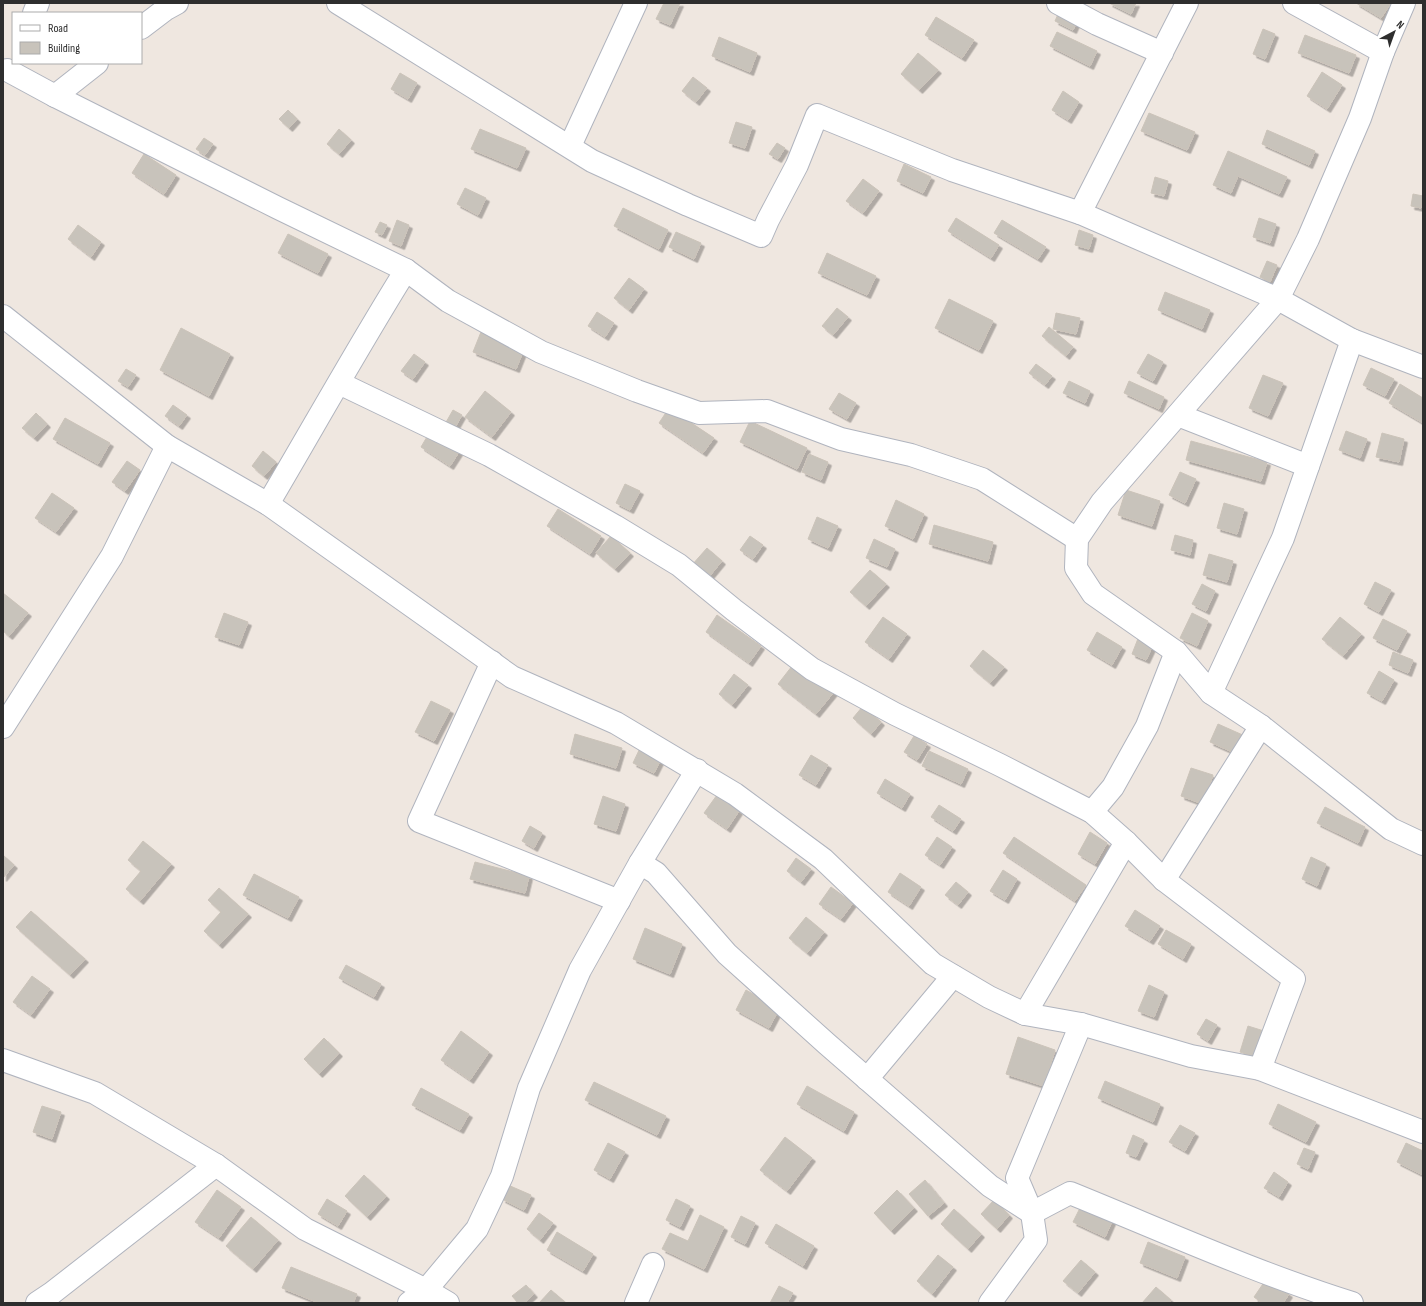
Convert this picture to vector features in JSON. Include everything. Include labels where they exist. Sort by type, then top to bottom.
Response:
[{"type":"street","points":[[142,27],[166,9],[177,3]]},
{"type":"street","points":[[338,3],[592,161],[688,205],[761,236],[797,165],[817,115],[952,170],[1080,213],[1278,299],[1352,340],[1423,367]]},
{"type":"street","points":[[570,146],[636,3]]},
{"type":"street","points":[[1080,213],[1187,3]]},
{"type":"street","points":[[1294,3],[1383,52]]},
{"type":"street","points":[[1404,3],[1383,52],[1360,118],[1308,239],[1278,299],[1102,502],[1077,539],[1076,568],[1093,594],[1176,652],[1211,693],[1262,726],[1391,829],[1423,844]]},
{"type":"street","points":[[1066,5],[1097,24],[1162,53]]},
{"type":"street","points":[[55,96],[96,64]]},
{"type":"street","points":[[8,70],[55,96],[278,208],[406,270],[448,301],[541,352],[637,391],[699,413],[767,411],[841,439],[911,455],[982,479],[1077,539]]},
{"type":"street","points":[[268,504],[370,328],[406,270]]},
{"type":"street","points":[[3,316],[167,446],[268,504],[512,677],[616,723],[735,794],[822,859],[933,964],[989,997],[1025,1014],[1081,1024],[1191,1056],[1260,1069],[1423,1132]]},
{"type":"street","points":[[1211,693],[1283,538],[1352,340]]},
{"type":"street","points":[[339,383],[489,455],[615,526],[679,565],[734,610],[812,669],[895,714],[1092,812],[1126,842],[1164,880],[1294,978],[1260,1069]]},
{"type":"street","points":[[1178,415],[1308,466]]},
{"type":"street","points":[[3,727],[112,556],[167,446]]},
{"type":"street","points":[[1092,812],[1113,787],[1146,726],[1176,652]]},
{"type":"street","points":[[492,662],[419,821],[619,901]]},
{"type":"street","points":[[1164,880],[1262,726]]},
{"type":"street","points":[[417,1297],[477,1229],[502,1176],[529,1088],[580,970],[640,863],[697,770]]},
{"type":"street","points":[[1025,1014],[1126,842]]},
{"type":"street","points":[[640,863],[656,873],[727,954],[867,1079],[990,1186],[1032,1212]]},
{"type":"street","points":[[867,1079],[953,976]]},
{"type":"street","points":[[990,1303],[1036,1240],[1032,1212],[1017,1178],[1081,1024]]},
{"type":"street","points":[[3,1060],[95,1092],[216,1166],[305,1229],[417,1297],[448,1303]]},
{"type":"street","points":[[37,1303],[216,1166]]},
{"type":"street","points":[[1032,1212],[1070,1193],[1224,1257],[1309,1289],[1352,1303]]},
{"type":"street","points":[[636,1303],[653,1264]]},
{"type":"building","points":[[664,3],[680,3],[670,25],[656,19]]},
{"type":"building","points":[[1109,3],[1136,3],[1131,14]]},
{"type":"building","points":[[1356,3],[1391,3],[1381,18]]},
{"type":"building","points":[[1059,12],[1077,21],[1073,30],[1055,21]]},
{"type":"building","points":[[936,17],[974,40],[962,58],[925,35]]},
{"type":"building","points":[[1263,29],[1275,34],[1265,59],[1253,54]]},
{"type":"building","points":[[1057,32],[1097,51],[1090,66],[1050,46]]},
{"type":"building","points":[[1305,35],[1356,55],[1349,73],[1298,53]]},
{"type":"building","points":[[719,37],[757,53],[750,72],[712,56]]},
{"type":"building","points":[[918,53],[938,70],[919,90],[901,74]]},
{"type":"building","points":[[1322,72],[1342,85],[1327,109],[1307,96]]},
{"type":"building","points":[[400,73],[417,83],[408,99],[391,89]]},
{"type":"building","points":[[693,77],[707,88],[696,102],[682,91]]},
{"type":"building","points":[[1063,91],[1079,102],[1068,120],[1052,110]]},
{"type":"building","points":[[288,110],[297,119],[289,128],[279,119]]},
{"type":"building","points":[[1149,113],[1195,132],[1187,150],[1141,131]]},
{"type":"building","points":[[736,122],[752,127],[745,148],[729,143]]},
{"type":"building","points":[[339,129],[351,140],[339,154],[327,144]]},
{"type":"building","points":[[480,129],[526,148],[517,168],[471,149]]},
{"type":"building","points":[[1267,130],[1315,151],[1309,165],[1262,144]]},
{"type":"building","points":[[204,138],[213,144],[205,155],[196,149]]},
{"type":"building","points":[[777,143],[785,148],[778,159],[769,154]]},
{"type":"building","points":[[1228,151],[1287,177],[1279,194],[1238,176],[1231,193],[1213,185]]},
{"type":"building","points":[[144,154],[176,175],[164,194],[132,173]]},
{"type":"building","points":[[904,164],[931,177],[923,193],[897,181]]},
{"type":"building","points":[[1155,177],[1168,181],[1164,196],[1151,193]]},
{"type":"building","points":[[863,179],[879,191],[863,213],[846,201]]},
{"type":"building","points":[[465,188],[486,198],[478,215],[457,204]]},
{"type":"building","points":[[1413,194],[1423,196],[1421,208],[1411,206]]},
{"type":"building","points":[[623,208],[668,230],[659,249],[614,226]]},
{"type":"building","points":[[956,218],[999,245],[991,258],[948,231]]},
{"type":"building","points":[[1259,218],[1276,224],[1270,243],[1253,237]]},
{"type":"building","points":[[397,220],[409,225],[401,246],[389,241]]},
{"type":"building","points":[[1002,220],[1046,247],[1038,259],[994,233]]},
{"type":"building","points":[[380,222],[387,225],[382,235],[375,232]]},
{"type":"building","points":[[78,225],[101,242],[91,257],[68,239]]},
{"type":"building","points":[[1079,230],[1093,235],[1089,249],[1075,245]]},
{"type":"building","points":[[676,232],[701,243],[694,259],[669,247]]},
{"type":"building","points":[[288,234],[328,254],[318,273],[278,253]]},
{"type":"building","points":[[827,253],[876,276],[867,295],[818,273]]},
{"type":"building","points":[[1267,261],[1277,265],[1270,282],[1260,277]]},
{"type":"building","points":[[629,278],[644,289],[629,310],[614,298]]},
{"type":"building","points":[[1165,292],[1210,310],[1202,329],[1158,310]]},
{"type":"building","points":[[949,299],[993,321],[979,350],[935,328]]},
{"type":"building","points":[[837,308],[848,317],[833,335],[822,326]]},
{"type":"building","points":[[597,312],[614,323],[605,337],[588,326]]},
{"type":"building","points":[[1056,313],[1080,318],[1076,334],[1053,329]]},
{"type":"building","points":[[1049,327],[1073,347],[1066,356],[1042,336]]},
{"type":"building","points":[[181,328],[230,354],[209,396],[160,370]]},
{"type":"building","points":[[481,332],[524,349],[516,369],[473,352]]},
{"type":"building","points":[[414,354],[425,362],[413,379],[401,371]]},
{"type":"building","points":[[1148,354],[1163,362],[1153,381],[1137,373]]},
{"type":"building","points":[[1036,364],[1052,376],[1045,385],[1029,373]]},
{"type":"building","points":[[1371,368],[1394,379],[1385,396],[1363,385]]},
{"type":"building","points":[[126,369],[136,375],[128,387],[118,381]]},
{"type":"building","points":[[1263,375],[1283,383],[1268,416],[1249,408]]},
{"type":"building","points":[[1069,381],[1090,391],[1085,403],[1063,393]]},
{"type":"building","points":[[1129,381],[1164,397],[1159,409],[1124,393]]},
{"type":"building","points":[[1400,384],[1423,398],[1423,423],[1389,403]]},
{"type":"building","points":[[485,391],[511,412],[492,437],[465,417]]},
{"type":"building","points":[[839,393],[856,403],[847,419],[829,409]]},
{"type":"building","points":[[173,405],[187,415],[179,426],[165,416]]},
{"type":"building","points":[[669,408],[714,438],[703,453],[659,423]]},
{"type":"building","points":[[453,410],[462,415],[454,429],[445,424]]},
{"type":"building","points":[[36,413],[47,424],[34,438],[22,428]]},
{"type":"building","points":[[65,418],[110,443],[98,464],[53,439]]},
{"type":"building","points":[[750,421],[807,448],[797,469],[740,442]]},
{"type":"building","points":[[431,430],[461,449],[450,466],[421,447]]},
{"type":"building","points":[[1346,431],[1367,439],[1360,458],[1339,450]]},
{"type":"building","points":[[1382,433],[1404,439],[1399,462],[1376,457]]},
{"type":"building","points":[[1191,441],[1267,462],[1261,481],[1186,460]]},
{"type":"building","points":[[263,451],[276,462],[264,476],[252,466]]},
{"type":"building","points":[[809,454],[828,462],[821,480],[802,472]]},
{"type":"building","points":[[127,461],[140,470],[125,491],[112,482]]},
{"type":"building","points":[[1180,472],[1196,479],[1185,503],[1169,495]]},
{"type":"building","points":[[625,484],[640,491],[630,510],[616,503]]},
{"type":"building","points":[[1126,490],[1160,501],[1152,526],[1118,515]]},
{"type":"building","points":[[52,493],[74,508],[56,532],[35,518]]},
{"type":"building","points":[[896,500],[924,514],[913,539],[885,526]]},
{"type":"building","points":[[1224,503],[1244,509],[1237,534],[1217,528]]},
{"type":"building","points":[[558,509],[601,536],[590,554],[547,526]]},
{"type":"building","points":[[817,517],[838,526],[828,548],[808,539]]},
{"type":"building","points":[[934,525],[993,542],[988,561],[929,544]]},
{"type":"building","points":[[1175,535],[1193,540],[1190,555],[1171,550]]},
{"type":"building","points":[[611,536],[630,553],[615,569],[596,553]]},
{"type":"building","points":[[750,536],[763,545],[753,559],[740,550]]},
{"type":"building","points":[[874,539],[895,549],[887,567],[866,558]]},
{"type":"building","points":[[707,548],[722,561],[708,578],[692,565]]},
{"type":"building","points":[[1209,554],[1233,561],[1227,582],[1203,575]]},
{"type":"building","points":[[870,570],[886,584],[866,606],[850,592]]},
{"type":"building","points":[[1375,582],[1391,590],[1379,612],[1364,604]]},
{"type":"building","points":[[1202,584],[1215,591],[1206,611],[1192,604]]},
{"type":"building","points":[[3,593],[28,613],[9,636],[3,631]]},
{"type":"building","points":[[224,613],[248,622],[239,645],[215,637]]},
{"type":"building","points":[[1192,613],[1208,621],[1197,646],[1180,638]]},
{"type":"building","points":[[717,615],[761,646],[749,663],[706,632]]},
{"type":"building","points":[[883,617],[907,634],[889,659],[865,642]]},
{"type":"building","points":[[1340,617],[1361,634],[1343,656],[1322,639]]},
{"type":"building","points":[[1383,619],[1407,631],[1397,650],[1373,638]]},
{"type":"building","points":[[1097,632],[1122,647],[1112,665],[1087,650]]},
{"type":"building","points":[[1139,636],[1154,643],[1146,660],[1132,654]]},
{"type":"building","points":[[983,650],[1004,667],[990,683],[970,666]]},
{"type":"building","points":[[1393,652],[1413,660],[1408,673],[1389,665]]},
{"type":"building","points":[[796,661],[834,692],[816,714],[778,684]]},
{"type":"building","points":[[1379,671],[1394,680],[1382,701],[1367,693]]},
{"type":"building","points":[[734,674],[748,685],[732,705],[719,694]]},
{"type":"building","points":[[431,701],[450,710],[434,741],[415,732]]},
{"type":"building","points":[[863,706],[881,722],[871,734],[853,718]]},
{"type":"building","points":[[1218,724],[1245,736],[1237,754],[1210,742]]},
{"type":"building","points":[[575,734],[622,748],[616,768],[570,754]]},
{"type":"building","points":[[914,736],[927,744],[917,760],[904,752]]},
{"type":"building","points":[[641,746],[662,757],[654,773],[633,763]]},
{"type":"building","points":[[929,751],[968,769],[961,784],[922,766]]},
{"type":"building","points":[[811,755],[828,765],[816,785],[799,775]]},
{"type":"building","points":[[1191,768],[1213,775],[1203,804],[1181,796]]},
{"type":"building","points":[[885,779],[910,794],[902,808],[877,793]]},
{"type":"building","points":[[717,795],[739,811],[727,829],[704,813]]},
{"type":"building","points":[[603,796],[625,804],[616,831],[594,824]]},
{"type":"building","points":[[939,805],[961,819],[953,831],[931,817]]},
{"type":"building","points":[[1325,807],[1365,827],[1358,843],[1317,823]]},
{"type":"building","points":[[530,826],[542,833],[534,848],[522,841]]},
{"type":"building","points":[[1090,832],[1107,843],[1095,864],[1078,854]]},
{"type":"building","points":[[937,837],[952,847],[940,865],[925,855]]},
{"type":"building","points":[[1014,837],[1086,885],[1075,901],[1003,853]]},
{"type":"building","points":[[143,841],[171,864],[140,901],[126,889],[141,871],[128,860]]},
{"type":"building","points":[[3,855],[14,865],[3,878]]},
{"type":"building","points":[[1311,857],[1326,864],[1317,886],[1302,879]]},
{"type":"building","points":[[796,858],[811,869],[801,882],[787,871]]},
{"type":"building","points":[[475,862],[529,876],[525,893],[470,879]]},
{"type":"building","points":[[1003,870],[1017,879],[1005,900],[990,891]]},
{"type":"building","points":[[900,873],[921,887],[909,906],[888,892]]},
{"type":"building","points":[[254,874],[299,897],[288,918],[243,895]]},
{"type":"building","points":[[956,882],[968,892],[958,905],[945,895]]},
{"type":"building","points":[[831,887],[853,903],[841,919],[819,904]]},
{"type":"building","points":[[219,888],[248,914],[219,945],[204,931],[221,912],[208,900]]},
{"type":"building","points":[[1135,910],[1160,926],[1150,941],[1125,926]]},
{"type":"building","points":[[31,911],[85,959],[70,975],[16,927]]},
{"type":"building","points":[[806,917],[824,932],[807,953],[789,938]]},
{"type":"building","points":[[645,928],[682,944],[670,974],[633,959]]},
{"type":"building","points":[[1166,930],[1191,944],[1183,959],[1158,944]]},
{"type":"building","points":[[346,965],[381,984],[374,997],[339,978]]},
{"type":"building","points":[[32,976],[50,989],[31,1015],[13,1002]]},
{"type":"building","points":[[1149,985],[1164,992],[1154,1017],[1138,1011]]},
{"type":"building","points":[[746,990],[779,1009],[769,1028],[736,1010]]},
{"type":"building","points":[[1206,1019],[1217,1025],[1208,1041],[1197,1034]]},
{"type":"building","points":[[1248,1026],[1264,1031],[1256,1057],[1240,1052]]},
{"type":"building","points":[[461,1031],[489,1052],[470,1080],[441,1060]]},
{"type":"building","points":[[1018,1037],[1055,1050],[1044,1086],[1006,1074]]},
{"type":"building","points":[[324,1038],[339,1053],[319,1074],[304,1059]]},
{"type":"building","points":[[1105,1081],[1160,1104],[1153,1122],[1098,1098]]},
{"type":"building","points":[[594,1082],[666,1116],[657,1135],[585,1100]]},
{"type":"building","points":[[807,1086],[854,1112],[844,1131],[797,1104]]},
{"type":"building","points":[[421,1088],[469,1114],[460,1130],[412,1105]]},
{"type":"building","points":[[1278,1104],[1316,1122],[1306,1142],[1269,1124]]},
{"type":"building","points":[[42,1106],[61,1112],[52,1139],[33,1132]]},
{"type":"building","points":[[1180,1125],[1195,1133],[1185,1151],[1169,1142]]},
{"type":"building","points":[[1133,1135],[1144,1140],[1136,1157],[1126,1153]]},
{"type":"building","points":[[785,1137],[812,1158],[787,1191],[760,1170]]},
{"type":"building","points":[[608,1143],[625,1152],[610,1179],[594,1170]]},
{"type":"building","points":[[1406,1143],[1423,1151],[1423,1175],[1397,1162]]},
{"type":"building","points":[[1304,1148],[1315,1152],[1308,1169],[1297,1164]]},
{"type":"building","points":[[1274,1172],[1288,1182],[1279,1197],[1264,1188]]},
{"type":"building","points":[[364,1175],[386,1196],[367,1217],[345,1196]]},
{"type":"building","points":[[925,1180],[944,1203],[928,1216],[909,1194]]},
{"type":"building","points":[[508,1185],[531,1195],[524,1210],[502,1199]]},
{"type":"building","points":[[217,1190],[241,1207],[219,1238],[195,1222]]},
{"type":"building","points":[[897,1190],[914,1208],[891,1231],[874,1213]]},
{"type":"building","points":[[327,1199],[347,1211],[338,1226],[318,1214]]},
{"type":"building","points":[[676,1199],[690,1206],[680,1227],[666,1220]]},
{"type":"building","points":[[994,1200],[1009,1215],[997,1229],[981,1214]]},
{"type":"building","points":[[1082,1204],[1113,1219],[1105,1237],[1073,1222]]},
{"type":"building","points":[[954,1209],[981,1234],[968,1249],[941,1224]]},
{"type":"building","points":[[539,1213],[553,1223],[540,1240],[527,1229]]},
{"type":"building","points":[[700,1215],[724,1227],[704,1269],[662,1249],[670,1233],[688,1241]]},
{"type":"building","points":[[741,1216],[755,1223],[745,1244],[731,1237]]},
{"type":"building","points":[[251,1217],[278,1240],[253,1269],[226,1246]]},
{"type":"building","points":[[776,1224],[814,1246],[803,1266],[765,1243]]},
{"type":"building","points":[[557,1232],[593,1254],[583,1271],[547,1250]]},
{"type":"building","points":[[1148,1242],[1185,1257],[1177,1278],[1140,1263]]},
{"type":"building","points":[[938,1255],[953,1267],[932,1294],[917,1281]]},
{"type":"building","points":[[1081,1260],[1095,1272],[1078,1293],[1063,1281]]},
{"type":"building","points":[[291,1267],[357,1294],[353,1303],[319,1303],[282,1288]]},
{"type":"building","points":[[1267,1278],[1289,1294],[1283,1303],[1262,1303],[1254,1297]]},
{"type":"building","points":[[526,1285],[534,1294],[524,1303],[518,1303],[512,1296]]},
{"type":"building","points":[[779,1286],[793,1293],[787,1303],[770,1303]]},
{"type":"building","points":[[1156,1287],[1171,1300],[1169,1303],[1142,1303]]},
{"type":"building","points":[[551,1290],[565,1302],[539,1303]]}]
